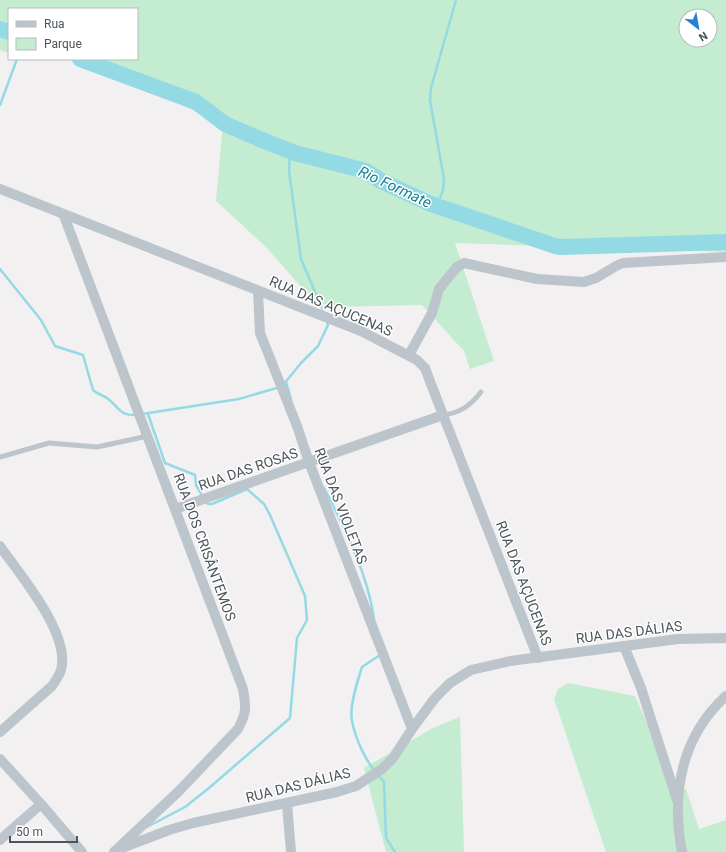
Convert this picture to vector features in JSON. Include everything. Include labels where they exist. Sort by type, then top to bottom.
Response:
[{"type":"street","name":"RUA DAS AÇUCENAS","points":[[0,189],[64,216],[361,331],[409,355],[425,368],[538,658]]},
{"type":"street","name":"RUA DOS CRISÂNTEMOS","points":[[64,216],[243,689],[246,708],[244,718],[238,729],[179,791],[115,851]]},
{"type":"street","points":[[409,355],[432,313],[439,289],[457,267],[464,263],[537,279],[584,282],[596,278],[624,263],[726,257]]},
{"type":"street","name":"RUA DAS VIOLETAS","points":[[258,291],[260,333],[297,426],[309,462],[412,729]]},
{"type":"street","name":"RUA DAS ROSAS","points":[[175,509],[443,415]]},
{"type":"street","points":[[0,546],[51,622],[58,638],[62,655],[61,669],[52,686],[0,732]]},
{"type":"street","name":"RUA DAS DÁLIAS","points":[[115,851],[169,830],[193,823],[287,804],[338,792],[356,786],[371,778],[394,758],[412,729],[435,698],[460,675],[485,666],[678,639],[726,638]]},
{"type":"street","points":[[624,646],[641,688],[667,764],[677,803]]},
{"type":"street","points":[[682,852],[678,830],[677,803],[685,755],[690,742],[701,725],[726,696]]},
{"type":"street","points":[[0,760],[41,804],[82,852]]},
{"type":"street","points":[[0,840],[41,804]]},
{"type":"street","points":[[287,804],[291,852]]},
{"type":"lane","points":[[443,415],[453,414],[470,406],[481,392]]},
{"type":"lane","points":[[0,458],[49,443],[97,447],[148,436]]},
{"type":"green space","points":[[0,0],[726,0],[726,252],[455,243],[494,361],[470,369],[464,351],[422,305],[331,307],[312,299],[265,246],[216,201],[223,124],[84,60],[138,60],[138,8],[8,8],[8,53],[0,50]]},
{"type":"green space","points":[[568,683],[635,696],[677,791],[686,789],[699,829],[726,820],[726,852],[606,852],[554,699],[558,689]]},
{"type":"green space","points":[[460,717],[464,852],[386,852],[364,768],[433,728]]},
{"type":"waterway","points":[[437,206],[443,190],[444,179],[430,100],[431,88],[456,0]]},
{"type":"waterway","name":"Rio Formate","points":[[0,29],[8,32]]},
{"type":"waterway","points":[[0,105],[17,60]]},
{"type":"waterway","name":"Rio Formate","points":[[83,60],[196,102],[225,124],[295,153],[366,171],[381,181],[431,204],[555,246],[726,242]]},
{"type":"waterway","points":[[290,151],[289,171],[301,259],[324,313]]},
{"type":"waterway","points":[[0,269],[41,320],[55,346],[83,355],[93,390],[107,398],[123,413],[137,415]]},
{"type":"waterway","points":[[284,384],[301,363],[318,346],[328,325],[327,321]]},
{"type":"waterway","points":[[286,382],[291,399]]},
{"type":"waterway","points":[[142,414],[239,399],[280,387]]},
{"type":"waterway","points":[[148,414],[165,463],[195,475],[196,485],[203,497]]},
{"type":"waterway","points":[[324,488],[355,552],[367,586],[374,619]]},
{"type":"waterway","points":[[147,827],[185,807],[290,718],[297,638],[307,620],[305,596],[264,504],[247,489],[212,504],[208,504],[206,501]]},
{"type":"waterway","points":[[375,771],[361,748],[355,734],[351,716],[354,694],[362,667],[380,655]]},
{"type":"waterway","points":[[378,775],[384,782],[386,838],[395,852]]}]
